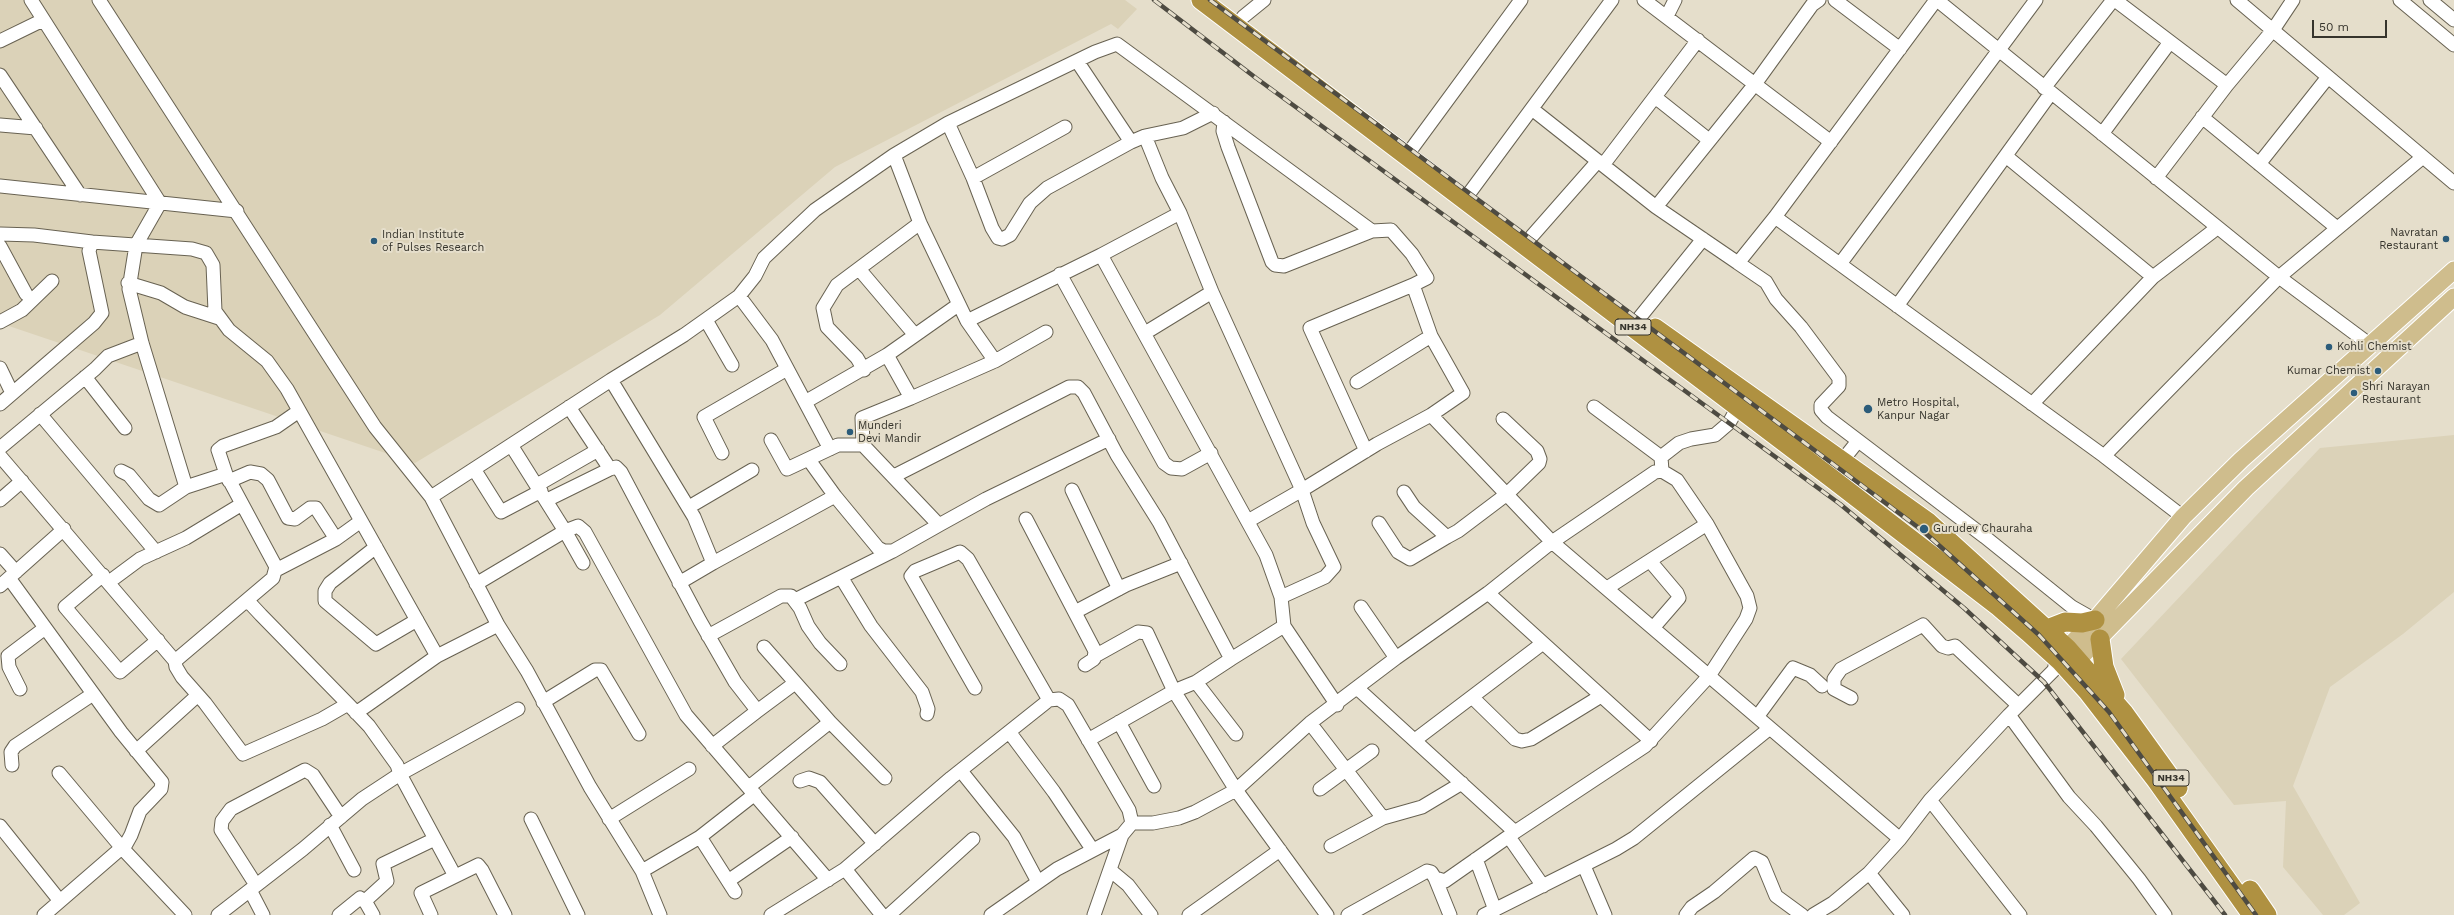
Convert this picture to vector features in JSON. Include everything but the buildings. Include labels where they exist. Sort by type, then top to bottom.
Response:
[{"type":"highway","name":"NH34","points":[[1201,0],[1468,195],[1738,407],[1999,607],[2065,661],[2124,713],[2257,911]]},
{"type":"highway","name":"NH34","points":[[1222,0],[1413,147],[1468,195],[1532,236],[1640,317],[1928,522],[2047,629],[2065,661],[2257,911]]},
{"type":"highway","points":[[2047,629],[2065,622],[2088,622],[2095,620]]},
{"type":"highway","points":[[2100,639],[2107,678],[2124,713]]},
{"type":"main road","points":[[2065,661],[2095,620],[2183,517],[2241,460],[2369,344],[2454,270]]},
{"type":"main road","points":[[2065,661],[2100,639],[2246,488],[2454,296]]},
{"type":"street","points":[[31,0],[160,203]]},
{"type":"street","points":[[99,0],[237,211],[375,427],[431,497],[498,625],[527,671],[609,819],[642,871],[660,915]]},
{"type":"street","points":[[1243,17],[1264,0]]},
{"type":"street","points":[[1413,147],[1521,0]]},
{"type":"street","points":[[1468,195],[1612,0]]},
{"type":"street","points":[[1644,0],[1831,142]]},
{"type":"street","points":[[1666,16],[1675,0]]},
{"type":"street","points":[[1656,207],[1708,140],[1755,84],[1812,5],[1819,0]]},
{"type":"street","points":[[1738,263],[1775,217],[1937,0],[2217,228],[2279,277],[2369,344]]},
{"type":"street","points":[[1840,264],[2036,0]]},
{"type":"street","points":[[1897,306],[2007,157],[2048,91],[2114,0],[2227,85]]},
{"type":"street","points":[[2237,0],[2454,183]]},
{"type":"street","points":[[2156,178],[2227,85],[2273,30],[2294,0]]},
{"type":"street","points":[[2400,0],[2454,45]]},
{"type":"street","points":[[2430,0],[2454,20]]},
{"type":"street","points":[[1842,2],[1900,49]]},
{"type":"street","points":[[0,41],[43,20]]},
{"type":"street","points":[[1532,236],[1601,163],[1655,97],[1698,40]]},
{"type":"street","points":[[2102,134],[2170,42]]},
{"type":"street","points":[[431,497],[706,320],[739,296],[755,276],[764,258],[815,210],[894,154],[948,123],[1023,85],[1095,52],[1117,44],[1372,231]]},
{"type":"street","points":[[1077,61],[1131,142]]},
{"type":"street","points":[[0,75],[80,195]]},
{"type":"street","points":[[2259,164],[2328,77]]},
{"type":"street","points":[[1655,97],[1708,140]]},
{"type":"street","points":[[1532,108],[1656,207],[1766,282],[1776,299],[1801,327],[1839,378],[1839,386],[1821,405],[1821,410],[1827,417],[1985,537],[2072,606],[2095,620]]},
{"type":"street","points":[[948,123],[992,228],[1002,239],[1010,235],[1036,196],[1131,142],[1145,136],[1183,128],[1213,113]]},
{"type":"street","points":[[2202,117],[2337,228]]},
{"type":"street","points":[[1224,122],[1223,131],[1228,147],[1275,265],[1284,266],[1372,231],[1391,230],[1412,254],[1427,278],[1310,328],[1366,451]]},
{"type":"street","points":[[0,125],[36,128]]},
{"type":"street","points":[[972,178],[1065,127]]},
{"type":"street","points":[[1145,136],[1162,178],[1180,213],[1212,292],[1302,490],[1313,522],[1334,567],[1325,577],[1281,597]]},
{"type":"street","points":[[894,154],[920,224],[958,305],[967,321],[995,361]]},
{"type":"street","points":[[2007,157],[2153,277]]},
{"type":"street","points":[[2104,456],[2279,277],[2423,157]]},
{"type":"street","points":[[0,186],[237,211]]},
{"type":"street","points":[[160,203],[136,244],[128,283],[142,343],[186,487]]},
{"type":"street","points":[[967,321],[1101,255],[1180,213]]},
{"type":"street","points":[[1775,217],[2104,456],[2183,517]]},
{"type":"street","points":[[864,370],[857,358],[827,327],[823,308],[837,285],[920,224]]},
{"type":"street","points":[[2032,404],[2153,277],[2217,228]]},
{"type":"street","points":[[0,234],[34,235],[92,242],[192,249],[206,253],[213,265],[214,305],[219,318],[229,330],[266,362],[287,388],[437,656]]},
{"type":"street","points":[[1640,317],[1703,239]]},
{"type":"street","points":[[0,404],[94,323],[102,313],[89,251],[92,242]]},
{"type":"street","points":[[0,246],[26,294]]},
{"type":"street","points":[[1101,255],[1269,560],[1281,597],[1284,626],[1336,705]]},
{"type":"street","points":[[859,269],[915,336]]},
{"type":"street","points":[[1060,274],[1164,463],[1171,468],[1182,469],[1211,453]]},
{"type":"street","points":[[0,322],[22,310],[52,282]]},
{"type":"street","points":[[128,283],[160,293],[185,307],[219,318]]},
{"type":"street","points":[[1248,521],[1366,451],[1431,415],[1463,394],[1430,336],[1413,285]]},
{"type":"street","points":[[1145,333],[1212,292]]},
{"type":"street","points":[[739,296],[772,340],[830,449]]},
{"type":"street","points":[[805,402],[864,370],[958,305]]},
{"type":"street","points":[[706,320],[732,365]]},
{"type":"street","points":[[863,445],[862,418],[995,361],[1046,332]]},
{"type":"street","points":[[1357,382],[1430,336]]},
{"type":"street","points":[[0,448],[114,352],[142,343]]},
{"type":"street","points":[[887,355],[911,398]]},
{"type":"street","points":[[0,368],[12,393]]},
{"type":"street","points":[[722,453],[704,417],[787,369]]},
{"type":"street","points":[[85,377],[125,428]]},
{"type":"street","points":[[611,380],[689,507],[713,563]]},
{"type":"street","points":[[894,476],[1074,386],[1084,392],[1109,439],[1159,522],[1231,658]]},
{"type":"street","points":[[569,407],[610,469]]},
{"type":"street","points":[[1594,407],[1661,457],[1662,471]]},
{"type":"street","points":[[1661,457],[1679,444],[1691,439],[1715,435],[1729,423],[1738,407]]},
{"type":"street","points":[[175,661],[273,578],[276,570],[228,477],[219,454],[220,448],[276,427],[299,411]]},
{"type":"street","points":[[40,414],[156,552]]},
{"type":"street","points":[[1431,415],[1552,542],[1900,839]]},
{"type":"street","points":[[1379,523],[1398,552],[1404,557],[1410,559],[1447,537],[1507,494],[1537,468],[1540,459],[1537,451],[1503,419]]},
{"type":"street","points":[[795,600],[893,551],[986,499],[1109,439]]},
{"type":"street","points":[[771,440],[787,469],[830,449],[846,444],[863,445],[939,525]]},
{"type":"street","points":[[1830,477],[1858,441]]},
{"type":"street","points":[[511,445],[542,492],[548,506],[565,531],[583,563]]},
{"type":"street","points":[[542,492],[598,450]]},
{"type":"street","points":[[0,456],[158,640],[175,661],[176,667],[182,677],[198,695],[243,754],[322,719],[352,708],[437,656],[498,625]]},
{"type":"street","points":[[809,460],[835,496],[878,548],[884,551],[893,551]]},
{"type":"street","points":[[474,469],[501,512],[542,492],[616,467],[621,472],[708,636],[735,682],[752,703],[756,712]]},
{"type":"street","points":[[689,507],[752,470]]},
{"type":"street","points":[[121,471],[129,475],[149,499],[156,504],[162,505],[175,493],[186,487],[250,472],[262,474],[268,480],[288,518],[293,520],[310,508],[316,508],[336,538]]},
{"type":"street","points":[[1132,823],[1153,823],[1179,818],[1195,812],[1236,790],[1310,723],[1336,705],[1396,658],[1488,593],[1552,542],[1655,472],[1662,471],[1677,480],[1707,524],[1747,596],[1750,608],[1746,619],[1709,676],[1651,741],[1512,834],[1445,881],[1435,878]]},
{"type":"street","points":[[0,500],[22,481]]},
{"type":"street","points":[[1072,490],[1119,589]]},
{"type":"street","points":[[1404,492],[1414,507],[1447,537]]},
{"type":"street","points":[[679,582],[835,496]]},
{"type":"street","points":[[158,640],[120,672],[65,607],[106,579],[140,559],[191,535],[242,504]]},
{"type":"street","points":[[1026,520],[1075,612],[1095,656]]},
{"type":"street","points":[[276,570],[336,538],[361,521]]},
{"type":"street","points":[[1607,588],[1707,524]]},
{"type":"street","points":[[476,584],[565,531],[578,526],[585,532],[680,706],[712,746],[752,790],[828,880]]},
{"type":"street","points":[[8,579],[64,529]]},
{"type":"street","points":[[376,547],[330,583],[324,591],[325,601],[376,644],[417,620]]},
{"type":"street","points":[[975,688],[911,576],[915,571],[960,552],[968,559],[1050,700]]},
{"type":"street","points":[[0,554],[8,579],[136,751],[162,782],[162,786],[142,807],[132,836],[122,848],[44,915]]},
{"type":"street","points":[[1650,561],[1677,593],[1679,598],[1653,628]]},
{"type":"street","points":[[1075,612],[1119,589],[1181,563]]},
{"type":"street","points":[[841,577],[871,626],[922,692],[928,709],[927,714]]},
{"type":"street","points":[[1488,593],[1651,741]]},
{"type":"street","points":[[708,636],[781,596],[791,596],[795,600],[813,634],[840,664]]},
{"type":"street","points":[[247,600],[352,708],[392,758],[455,876]]},
{"type":"street","points":[[1361,607],[1396,658]]},
{"type":"street","points":[[1851,698],[1834,689],[1834,679],[1841,669],[1923,625],[1942,646],[1948,648],[1955,646],[2018,705]]},
{"type":"street","points":[[1088,740],[1174,691],[1196,682],[1231,658],[1284,626]]},
{"type":"street","points":[[20,689],[9,668],[8,656],[45,628]]},
{"type":"street","points":[[1085,665],[1091,662],[1095,656],[1138,632],[1145,631],[1174,691],[1236,790],[1327,915]]},
{"type":"street","points":[[1415,740],[1543,643]]},
{"type":"street","points":[[764,647],[830,722],[885,778]]},
{"type":"street","points":[[1814,915],[1833,903],[1869,873],[1900,839],[1930,800],[2018,705],[2065,661]]},
{"type":"street","points":[[1757,717],[1793,668],[1810,675],[1822,686]]},
{"type":"street","points":[[543,702],[595,670],[601,670],[639,734]]},
{"type":"street","points":[[1196,682],[1236,734]]},
{"type":"street","points":[[712,746],[795,683]]},
{"type":"street","points":[[1357,688],[1462,783],[1512,834],[1543,886]]},
{"type":"street","points":[[12,765],[11,752],[15,746],[93,694]]},
{"type":"street","points":[[136,751],[198,695]]},
{"type":"street","points":[[1472,697],[1515,738],[1522,741],[1531,739],[1601,696]]},
{"type":"street","points":[[771,915],[845,870],[960,771],[1050,700],[1059,699],[1066,702],[1129,810],[1132,823]]},
{"type":"street","points":[[218,915],[362,799],[400,774],[518,709]]},
{"type":"street","points":[[2009,715],[2068,796],[2096,826],[2135,873],[2165,915]]},
{"type":"street","points":[[642,871],[700,837],[830,722]]},
{"type":"street","points":[[1119,722],[1154,786]]},
{"type":"street","points":[[1310,723],[1383,818]]},
{"type":"street","points":[[1476,859],[1489,913],[1584,866],[1634,838],[1770,728]]},
{"type":"street","points":[[1010,733],[1054,792],[1092,849]]},
{"type":"street","points":[[1320,789],[1372,751]]},
{"type":"street","points":[[609,819],[689,769]]},
{"type":"street","points":[[263,915],[253,888],[221,830],[222,821],[231,809],[305,770],[313,775],[341,817]]},
{"type":"street","points":[[960,771],[1014,837],[1038,882]]},
{"type":"street","points":[[59,772],[122,848],[185,915]]},
{"type":"street","points":[[800,781],[809,778],[820,782],[875,844]]},
{"type":"street","points":[[1331,846],[1383,818],[1422,807],[1462,783]]},
{"type":"street","points":[[1930,800],[2020,915]]},
{"type":"street","points":[[531,819],[578,915]]},
{"type":"street","points":[[1094,915],[1122,835],[1132,823]]},
{"type":"street","points":[[0,826],[60,901]]},
{"type":"street","points":[[330,826],[354,870]]},
{"type":"street","points":[[991,915],[1038,882],[1092,849],[1122,835]]},
{"type":"street","points":[[700,837],[735,892]]},
{"type":"street","points":[[728,881],[792,837]]},
{"type":"street","points":[[365,901],[387,882],[383,864],[435,839]]},
{"type":"street","points":[[888,915],[973,839]]},
{"type":"street","points":[[1189,915],[1280,850]]},
{"type":"street","points":[[1686,915],[1692,907],[1714,892],[1754,858],[1762,862],[1776,896],[1802,915]]},
{"type":"street","points":[[431,915],[421,893],[476,866],[480,866],[505,915]]},
{"type":"street","points":[[1584,866],[1605,915]]},
{"type":"street","points":[[845,870],[882,915]]},
{"type":"street","points":[[1110,870],[1128,885],[1151,915]]},
{"type":"street","points":[[1348,915],[1427,871],[1431,872],[1435,878],[1450,915]]},
{"type":"street","points":[[1869,873],[1903,915]]},
{"type":"street","points":[[339,915],[358,899],[362,898],[373,915]]},
{"type":"street","points":[[1009,901],[1012,915]]},
{"type":"shaded area","name":"Indian Institute of Pulses Research","points":[[0,0],[1125,0],[1137,9],[1118,29],[1111,24],[835,167],[660,315],[415,463],[0,323]]},
{"type":"shaded area","points":[[2454,435],[2454,592],[2403,634],[2330,687],[2293,786],[2360,903],[2344,915],[2323,915],[2283,867],[2286,801],[2234,805],[2121,659],[2320,448]]},
{"type":"railway","points":[[1154,0],[1256,78],[1840,504],[1964,608],[2044,682],[2225,915]]},
{"type":"railway","points":[[1210,0],[1923,531],[2039,635],[2109,712],[2256,915]]},
{"type":"place","name":"Navratan Restaurant","points":[[2446,239]]},
{"type":"place","name":"Indian Institute of Pulses Research","points":[[374,241]]},
{"type":"place","name":"Kohli Chemist","points":[[2329,347]]},
{"type":"place","name":"Kumar Chemist","points":[[2378,371]]},
{"type":"place","name":"Shri Narayan Restaurant","points":[[2354,393]]},
{"type":"place","name":"Metro Hospital, Kanpur Nagar","points":[[1868,409]]},
{"type":"place","name":"Munderi Devi Mandir","points":[[850,432]]},
{"type":"place","name":"Gurudev Chauraha","points":[[1924,529]]}]
